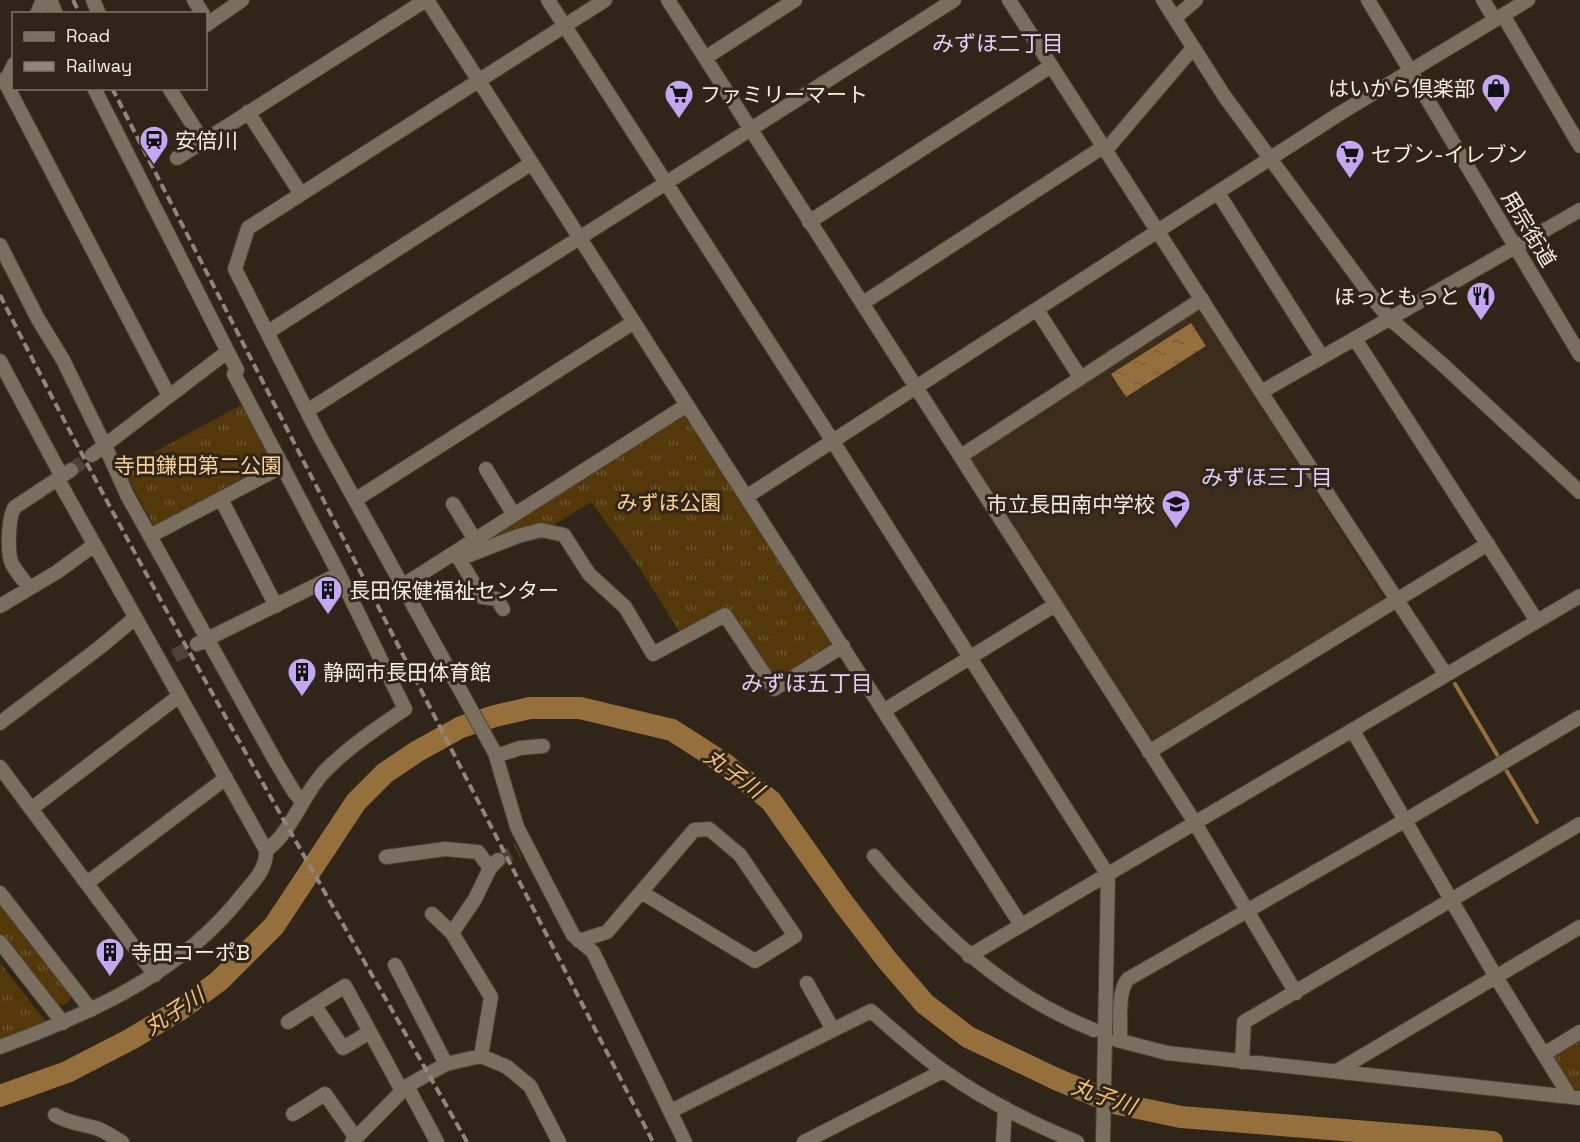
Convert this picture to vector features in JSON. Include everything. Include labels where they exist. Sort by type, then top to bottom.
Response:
[{"type":"street","points":[[207,19],[243,0]]},
{"type":"street","points":[[177,158],[427,0],[1021,925]]},
{"type":"street","points":[[548,0],[1108,875],[1103,1136]]},
{"type":"street","points":[[605,0],[248,228],[235,269],[307,411],[495,755],[522,848],[573,935],[593,952],[685,1142]]},
{"type":"street","points":[[668,0],[1195,823],[1296,993]]},
{"type":"street","points":[[705,58],[795,0]]},
{"type":"street","points":[[307,411],[954,0]]},
{"type":"street","points":[[1009,0],[1446,675]]},
{"type":"street","points":[[1162,0],[1225,97],[1333,246],[1389,318],[1580,492]]},
{"type":"street","points":[[1175,18],[1196,0]]},
{"type":"street","name":"用宗街道","points":[[1368,0],[1580,355]]},
{"type":"street","points":[[1483,0],[1499,17],[1580,146]]},
{"type":"street","points":[[746,497],[1271,158],[1528,0]]},
{"type":"street","points":[[863,303],[1104,149],[1193,48]]},
{"type":"street","points":[[809,222],[1051,66]]},
{"type":"street","points":[[12,67],[2,81],[169,396]]},
{"type":"street","points":[[95,90],[237,370],[234,374],[339,574],[405,709],[323,773],[302,801],[279,840],[266,850]]},
{"type":"street","points":[[171,90],[203,141]]},
{"type":"street","points":[[248,112],[301,194]]},
{"type":"street","points":[[268,332],[532,162]]},
{"type":"street","points":[[1218,193],[1322,357]]},
{"type":"street","points":[[1261,392],[1580,210]]},
{"type":"street","points":[[0,245],[38,319],[63,360],[127,495],[203,641],[294,792],[302,801]]},
{"type":"street","points":[[961,456],[1202,299]]},
{"type":"street","points":[[1037,310],[1080,377]]},
{"type":"street","points":[[355,500],[634,322]]},
{"type":"street","points":[[1355,339],[1537,621]]},
{"type":"street","points":[[92,455],[228,352]]},
{"type":"street","points":[[0,361],[60,472],[58,479],[266,850],[267,862],[232,909],[180,958],[155,975],[91,1010],[0,1047]]},
{"type":"street","points":[[402,586],[457,555],[475,540],[687,405]]},
{"type":"street","points":[[150,536],[283,466]]},
{"type":"street","points":[[486,469],[514,515]]},
{"type":"street","points":[[11,562],[9,546],[11,512],[15,507],[71,470]]},
{"type":"street","points":[[221,499],[276,606]]},
{"type":"street","points":[[453,504],[475,540]]},
{"type":"street","points":[[457,555],[542,530],[564,535],[589,574],[625,607],[653,654],[725,615],[774,689],[843,646]]},
{"type":"street","points":[[1149,752],[1488,544]]},
{"type":"street","points":[[0,606],[94,545]]},
{"type":"street","points":[[0,547],[30,588]]},
{"type":"street","points":[[457,555],[482,597],[497,599],[503,609]]},
{"type":"street","points":[[203,641],[339,574]]},
{"type":"street","points":[[969,956],[1580,596]]},
{"type":"street","points":[[885,710],[1055,605]]},
{"type":"street","points":[[0,723],[135,618]]},
{"type":"street","points":[[160,663],[174,656]]},
{"type":"street","points":[[31,809],[179,696]]},
{"type":"street","points":[[1575,1098],[1167,1053],[1119,1041],[1124,984],[1128,979],[1580,717]]},
{"type":"street","points":[[1353,731],[1496,977],[1544,1054],[1575,1098]]},
{"type":"street","points":[[495,755],[520,748],[543,746]]},
{"type":"street","points":[[0,767],[155,975]]},
{"type":"street","points":[[87,883],[226,778]]},
{"type":"street","points":[[1242,1062],[1244,1022],[1580,824]]},
{"type":"street","points":[[579,941],[607,932],[641,892],[694,830],[709,829],[740,855],[795,936],[755,961],[641,892]]},
{"type":"street","points":[[386,857],[445,849],[478,852],[494,864],[475,899],[452,933]]},
{"type":"street","points":[[874,856],[900,887],[969,956],[1024,996],[1094,1030]]},
{"type":"street","points":[[0,893],[91,1010]]},
{"type":"street","points":[[432,914],[452,933],[491,997],[481,1056]]},
{"type":"street","points":[[1337,1071],[1580,927]]},
{"type":"street","points":[[0,942],[63,1023]]},
{"type":"street","points":[[395,965],[446,1065]]},
{"type":"street","points":[[807,983],[832,1028]]},
{"type":"street","points":[[288,1022],[345,986],[370,1032],[437,1142]]},
{"type":"street","points":[[315,1006],[343,1048],[370,1032]]},
{"type":"street","points":[[670,1112],[832,1028],[871,1011],[944,1071],[1005,1108],[1077,1142]]},
{"type":"street","points":[[1544,1054],[1580,1032]]},
{"type":"street","points":[[293,1114],[325,1094],[354,1140],[404,1088],[446,1065],[481,1056],[507,1067],[530,1086],[559,1142]]},
{"type":"street","points":[[804,1142],[944,1071]]},
{"type":"street","points":[[1004,1142],[1005,1108]]},
{"type":"street","points":[[55,1115],[69,1123],[102,1131],[122,1142]]},
{"type":"shaded area","name":"市立長田南中学校","points":[[1197,307],[1387,603],[1155,744],[1146,742],[965,457]]},
{"type":"green space","name":"寺田鎌田第二公園","points":[[243,404],[274,461],[154,526],[123,469]]},
{"type":"green space","name":"みずほ公園","points":[[681,413],[688,414],[835,644],[774,682],[727,610],[679,631],[639,567],[591,502],[554,525],[491,537]]},
{"type":"green space","points":[[0,899],[71,993],[67,1003],[62,1005],[56,1003],[0,934]]},
{"type":"green space","points":[[0,963],[47,1023],[0,1042]]},
{"type":"green space","points":[[1580,1039],[1580,1092],[1573,1092],[1552,1060],[1555,1054]]},
{"type":"water","points":[[1191,323],[1206,346],[1126,397],[1111,374]]},
{"type":"waterway","points":[[1455,684],[1537,822]]},
{"type":"waterway","name":"丸子川","points":[[0,1096],[67,1072],[131,1039],[181,1009],[219,981],[274,926],[356,802],[385,773],[416,752],[461,727],[495,716],[530,708],[580,708],[672,730],[725,764],[771,801],[844,904],[887,960],[925,1004],[968,1037],[1056,1079],[1114,1103],[1181,1117],[1492,1142]]},
{"type":"tunnel","points":[[71,470],[92,455]]},
{"type":"tunnel","points":[[174,656],[197,644]]},
{"type":"tunnel","points":[[498,860],[518,850]]},
{"type":"railway","points":[[73,0],[79,12]]},
{"type":"railway","points":[[113,90],[653,1142]]},
{"type":"railway","points":[[0,295],[55,403],[169,615],[467,1142]]},
{"type":"place","name":"はいから倶楽部","points":[[1496,114]]},
{"type":"place","name":"ファミリーマート","points":[[679,120]]},
{"type":"place","name":"安倍川","points":[[154,166]]},
{"type":"place","name":"セブン-イレブン","points":[[1350,180]]},
{"type":"place","name":"ほっともっと","points":[[1481,322]]},
{"type":"place","name":"市立長田南中学校","points":[[1176,530]]},
{"type":"place","name":"長田保健福祉センター","points":[[328,616]]},
{"type":"place","name":"静岡市長田体育館","points":[[302,698]]},
{"type":"place","name":"寺田コーポB","points":[[110,978]]},
{"type":"district","name":"みずほ二丁目","points":[[998,43]]},
{"type":"district","name":"みずほ三丁目","points":[[1267,477]]},
{"type":"district","name":"みずほ五丁目","points":[[807,683]]}]
